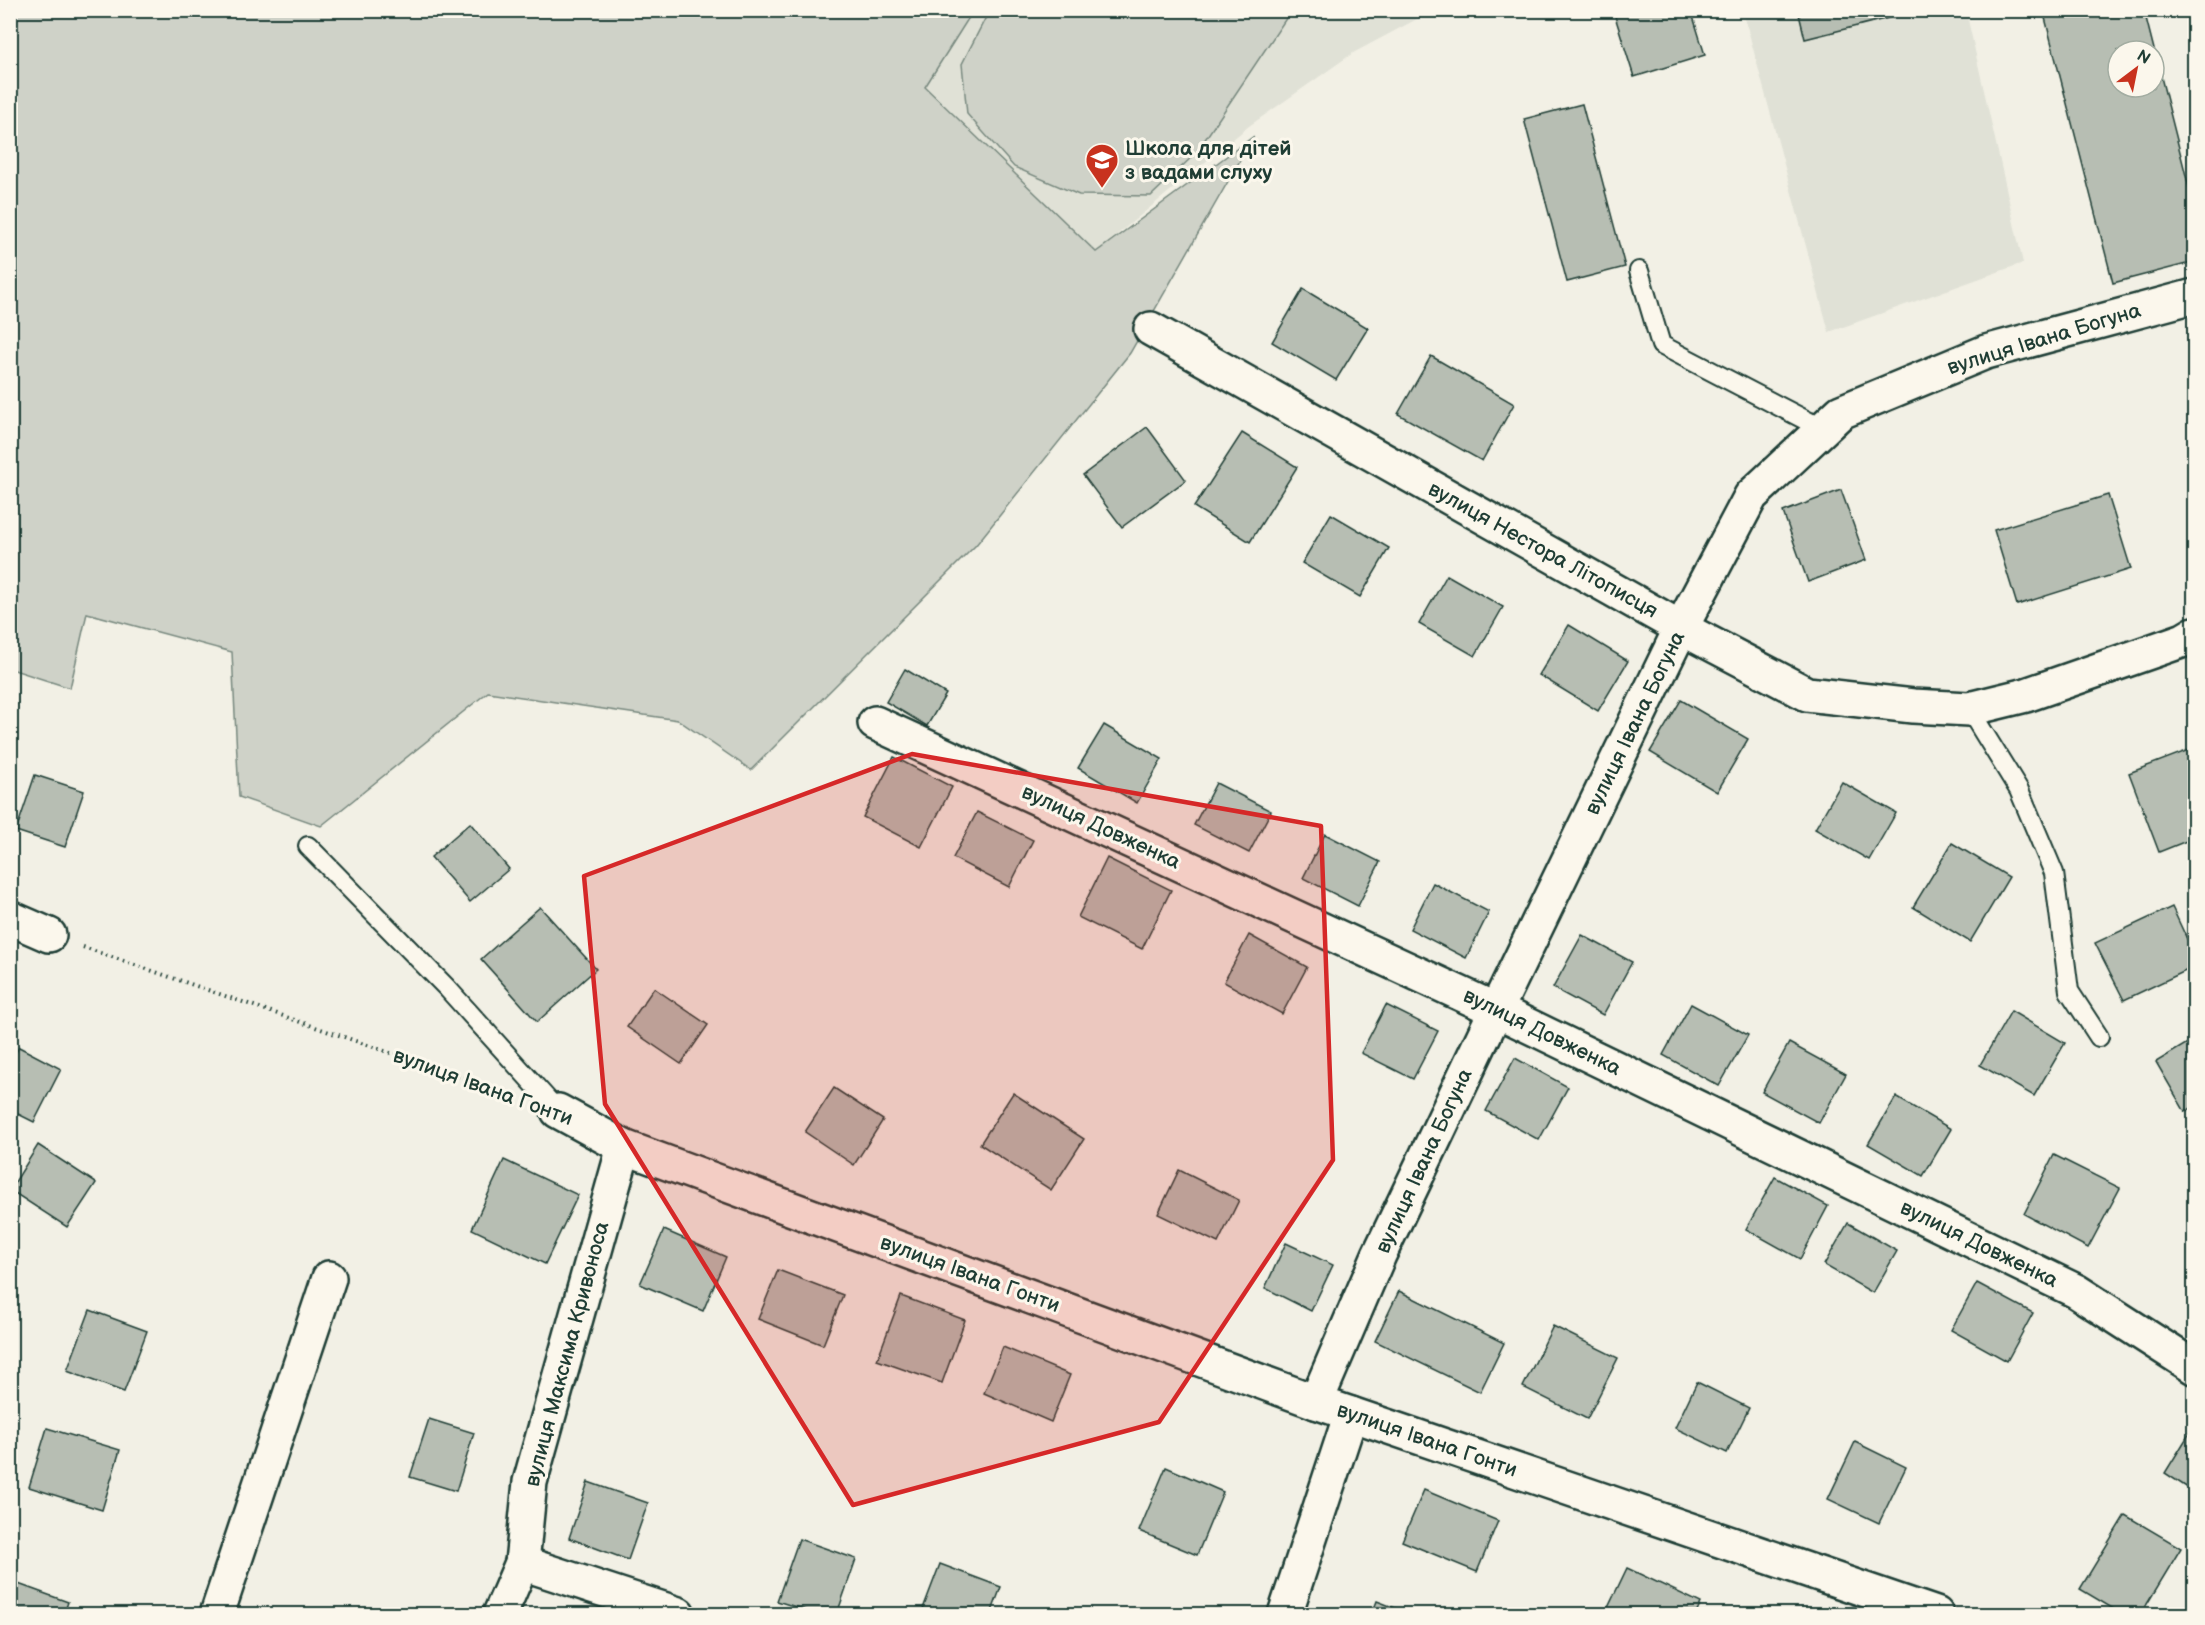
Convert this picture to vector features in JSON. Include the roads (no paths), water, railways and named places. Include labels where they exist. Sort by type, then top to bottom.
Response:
[{"type":"street","name":"вулиця Івана Богуна","points":[[1316,1402],[1379,1255],[1496,1010],[1681,628],[1751,496],[1841,412],[1986,352],[2194,296]]},
{"type":"street","name":"вулиця Нестора Літописця","points":[[1151,329],[1681,628],[1807,694],[1913,706],[1969,709],[2026,695],[2184,640],[2194,634]]},
{"type":"street","name":"вулиця Довженка","points":[[875,723],[1496,1010],[2076,1291],[2194,1367]]},
{"type":"street","points":[[10,918],[49,935]]},
{"type":"street","name":"вулиця Івана Гонти","points":[[558,1111],[624,1146],[1316,1402],[1936,1614]]},
{"type":"street","name":"вулиця Максима Кривоноса","points":[[500,1614],[522,1563],[530,1482],[624,1146]]},
{"type":"street","points":[[217,1614],[329,1278]]},
{"type":"street","points":[[1285,1614],[1351,1414]]},
{"type":"street","points":[[522,1563],[678,1614]]},
{"type":"lane","points":[[1639,271],[1661,345],[1823,429]]},
{"type":"lane","points":[[1969,709],[2019,790],[2054,873],[2069,991],[2099,1036]]},
{"type":"lane","points":[[308,846],[447,988],[558,1111]]},
{"type":"place","name":"Школа для дітей з вадами слуху","points":[[1102,189]]}]
